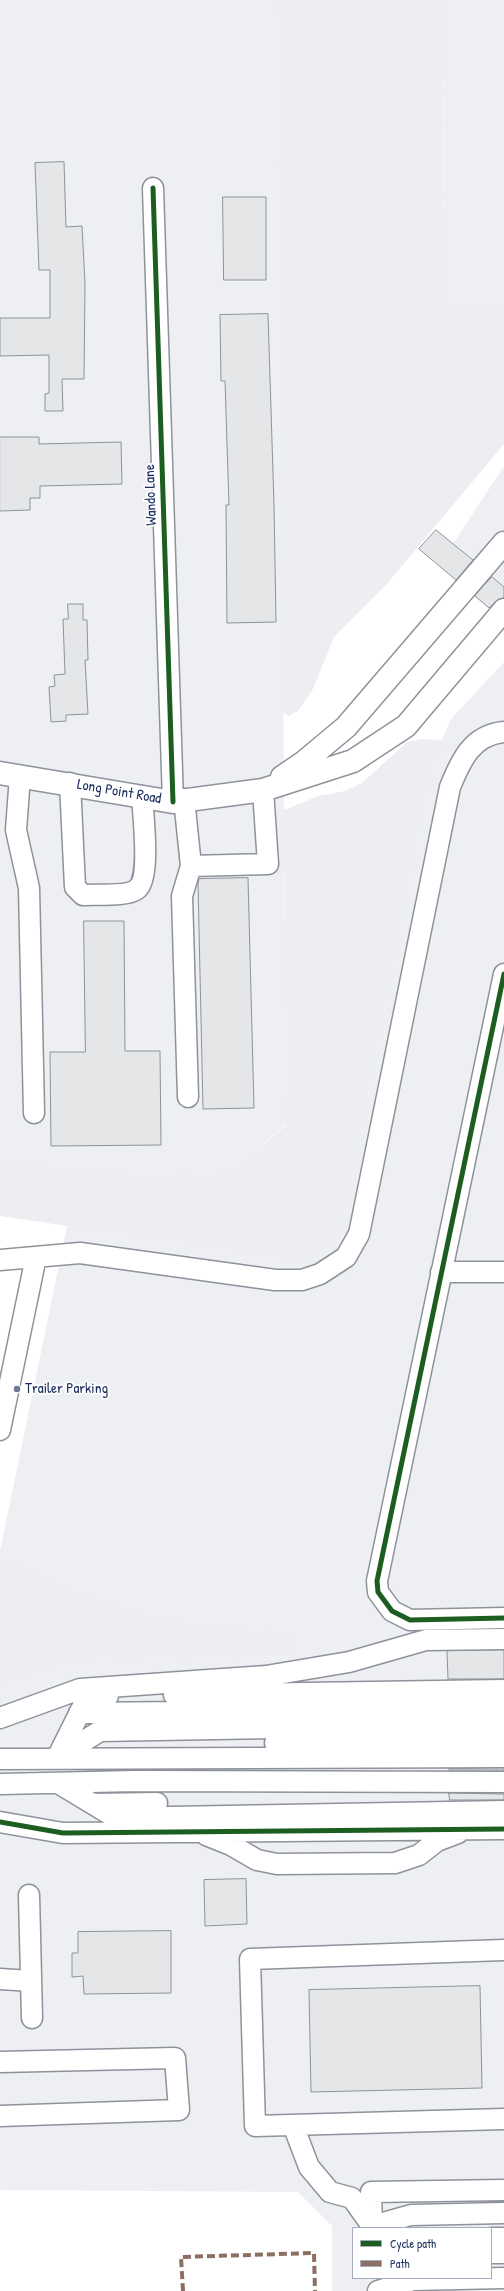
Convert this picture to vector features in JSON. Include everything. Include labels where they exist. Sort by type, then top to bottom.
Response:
[{"type":"main road","points":[[263,790],[304,762],[346,727],[504,542]]},
{"type":"main road","name":"Long Point Road","points":[[10,774],[142,796],[178,800],[263,790],[353,761],[406,726],[504,610]]},
{"type":"street","name":"Wando Lane","points":[[153,188],[178,800],[191,866]]},
{"type":"street","points":[[0,1260],[80,1253],[275,1280],[302,1280],[320,1274],[346,1257],[359,1234],[450,787],[462,759],[474,744],[492,733],[504,732]]},
{"type":"street","points":[[10,774],[16,830],[29,888],[34,1113]]},
{"type":"street","points":[[70,783],[75,887],[83,895],[129,893],[137,890],[141,886],[145,872],[142,796]]},
{"type":"street","points":[[188,1097],[182,896],[191,866],[268,864],[263,790]]},
{"type":"street","points":[[503,1614],[410,1620],[392,1611],[378,1592],[376,1580],[504,974]]},
{"type":"street","points":[[0,1430],[36,1257]]},
{"type":"street","points":[[441,1272],[504,1272]]},
{"type":"street","points":[[0,1718],[80,1689],[266,1676],[349,1662],[426,1640],[504,1639]]},
{"type":"street","points":[[62,1758],[79,1713],[88,1696],[504,1690]]},
{"type":"street","points":[[79,1713],[504,1709]]},
{"type":"street","points":[[62,1758],[100,1731],[504,1724]]},
{"type":"street","points":[[62,1758],[112,1745],[504,1741]]},
{"type":"street","points":[[0,1759],[504,1757]]},
{"type":"street","points":[[62,1758],[92,1769],[504,1768]]},
{"type":"street","points":[[0,1784],[504,1782]]},
{"type":"street","points":[[58,1783],[116,1818],[504,1811]]},
{"type":"street","points":[[85,1799],[504,1791]]},
{"type":"street","points":[[85,1799],[504,1799]]},
{"type":"street","points":[[0,1822],[63,1833],[504,1829]]},
{"type":"street","points":[[199,1832],[231,1845],[257,1860],[277,1864],[395,1863],[419,1855],[437,1841],[466,1829]]},
{"type":"street","points":[[29,1895],[32,2018]]},
{"type":"street","points":[[504,1950],[250,1959],[255,2126],[504,2119]]},
{"type":"street","points":[[0,1979],[31,1981]]},
{"type":"street","points":[[0,2062],[175,2058],[178,2110],[0,2116]]},
{"type":"street","points":[[293,2125],[309,2166],[330,2192],[352,2198],[372,2227]]},
{"type":"street","points":[[372,2227],[371,2192],[504,2190]]},
{"type":"street","points":[[372,2227],[411,2215],[504,2213]]},
{"type":"street","points":[[456,2227],[504,2226]]},
{"type":"street","points":[[492,2238],[504,2238]]},
{"type":"street","points":[[492,2253],[504,2253]]},
{"type":"street","points":[[492,2266],[504,2265]]},
{"type":"street","points":[[492,2278],[504,2278]]},
{"type":"street","points":[[375,2283],[458,2279]]},
{"type":"shaded area","points":[[0,0],[279,0],[286,1124],[230,1173],[140,1175],[0,1160]]},
{"type":"shaded area","points":[[279,0],[443,0],[444,310],[504,311],[504,444],[386,585],[334,637],[313,689],[298,711],[288,716],[283,712]]},
{"type":"shaded area","points":[[443,0],[504,0],[504,311],[444,311]]},
{"type":"shaded area","points":[[504,466],[504,601],[447,553]]},
{"type":"shaded area","points":[[504,662],[504,2291],[332,2291],[332,2226],[298,2192],[0,2190],[0,1687],[73,1660],[291,1656],[297,1631],[239,1629],[152,1617],[72,1588],[0,1556],[0,1551],[67,1226],[283,1258],[332,1241],[347,1205],[433,759],[451,719]]},
{"type":"shaded area","points":[[421,739],[442,740],[433,759],[347,1205],[332,1242],[313,1257],[283,1258],[0,1216],[0,1160],[140,1175],[230,1173],[286,1125],[284,810],[318,796],[345,791],[362,783],[407,742]]},
{"type":"shaded area","points":[[0,1556],[72,1588],[152,1617],[239,1629],[297,1631],[291,1656],[73,1660],[0,1687]]},
{"type":"building","points":[[64,162],[66,227],[82,226],[85,283],[84,379],[62,379],[63,411],[45,411],[45,394],[49,393],[49,355],[0,356],[0,318],[50,318],[50,270],[39,270],[35,163]]},
{"type":"building","points":[[223,197],[266,197],[266,280],[224,280]]},
{"type":"building","points":[[268,314],[276,622],[227,623],[226,505],[229,505],[225,381],[221,381],[220,315]]},
{"type":"building","points":[[0,437],[39,437],[39,444],[121,442],[122,484],[40,486],[40,498],[30,498],[30,510],[0,511]]},
{"type":"building","points":[[436,530],[473,560],[456,580],[419,549]]},
{"type":"building","points":[[492,577],[504,587],[504,598],[495,602],[489,608],[475,596]]},
{"type":"building","points":[[68,604],[83,604],[83,620],[87,620],[88,660],[85,660],[88,714],[66,715],[66,721],[51,722],[49,687],[55,686],[54,675],[65,674],[63,619],[68,619]]},
{"type":"building","points":[[248,878],[254,1108],[203,1109],[198,884],[199,879]]},
{"type":"building","points":[[84,921],[124,921],[125,1051],[160,1051],[161,1145],[51,1146],[50,1052],[85,1052]]},
{"type":"building","points":[[504,1650],[504,1679],[448,1679],[447,1651]]},
{"type":"building","points":[[504,1768],[504,1770],[449,1770],[449,1769]]},
{"type":"building","points":[[449,1793],[504,1794],[504,1800],[450,1800]]},
{"type":"building","points":[[246,1879],[247,1924],[205,1926],[204,1880]]},
{"type":"building","points":[[171,1931],[171,1993],[84,1994],[83,1976],[72,1977],[72,1953],[78,1953],[78,1932]]},
{"type":"building","points":[[480,1986],[482,2088],[311,2092],[309,1990]]},
{"type":"marked path","points":[[183,2291],[181,2257],[314,2253],[315,2291]]},
{"type":"cycle path","points":[[153,188],[173,802]]},
{"type":"cycle path","points":[[504,974],[377,1581],[378,1592],[392,1611],[410,1620],[504,1618]]},
{"type":"cycle path","points":[[0,1822],[63,1833],[504,1829]]},
{"type":"place","name":"Trailer Parking","points":[[17,1389]]}]
